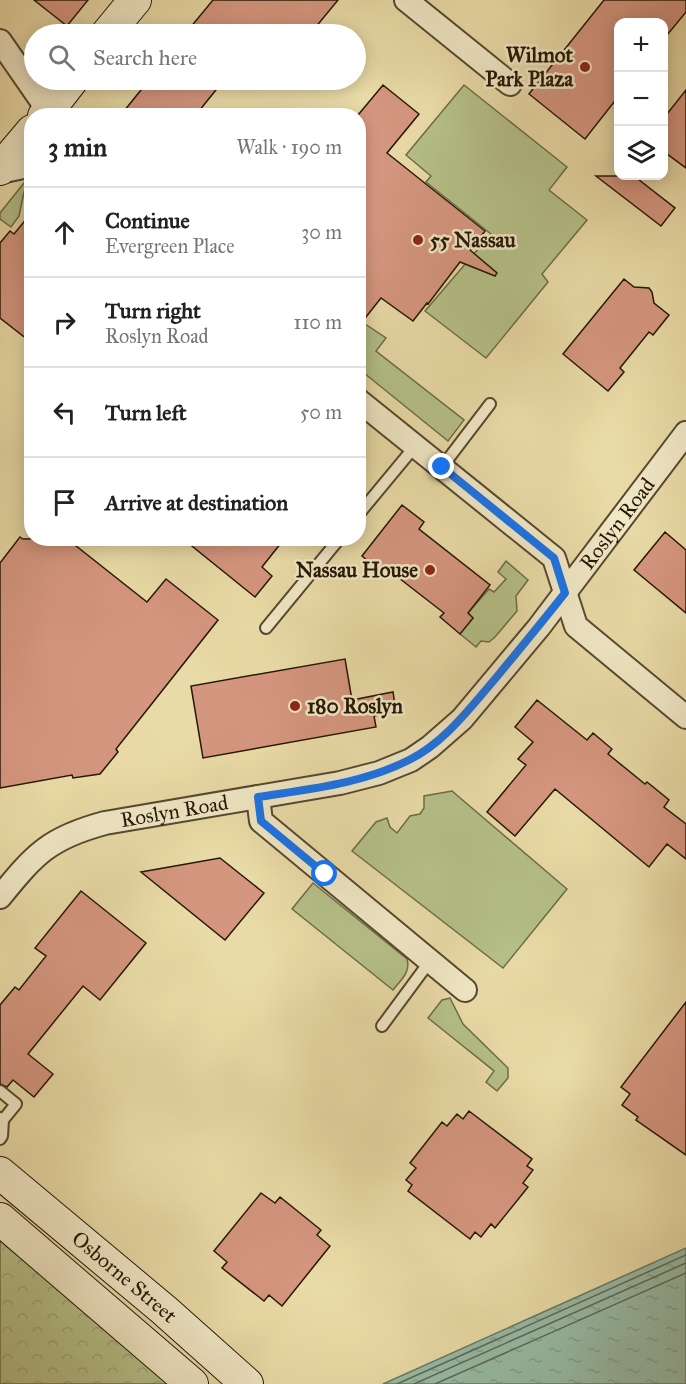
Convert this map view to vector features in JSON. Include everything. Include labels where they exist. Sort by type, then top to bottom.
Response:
[{"type":"main road","points":[[115,24],[135,0]]},
{"type":"main road","points":[[51,108],[65,90]]},
{"type":"main road","points":[[0,171],[24,142]]},
{"type":"main road","name":"Osborne Street","points":[[0,1173],[164,1310],[246,1384]]},
{"type":"main road","name":"Osborne Street","points":[[0,1219],[192,1384]]},
{"type":"street","points":[[406,0],[510,84]]},
{"type":"street","points":[[0,41],[24,83]]},
{"type":"street","points":[[28,90],[38,108]]},
{"type":"street","points":[[0,171],[24,166]]},
{"type":"street","points":[[366,406],[554,558],[576,627],[686,717]]},
{"type":"street","name":"Roslyn Road","points":[[0,897],[34,857],[45,848],[73,833],[105,823],[340,783],[379,773],[411,760],[462,718],[539,627],[686,433]]},
{"type":"street","points":[[258,797],[261,821],[465,990]]},
{"type":"lane","points":[[442,467],[490,404]]},
{"type":"lane","points":[[366,505],[416,445]]},
{"type":"lane","points":[[266,628],[333,546]]},
{"type":"lane","points":[[382,1026],[430,961]]},
{"type":"lane","points":[[0,1091],[16,1104],[2,1119],[0,1139]]},
{"type":"green space","points":[[464,85],[567,167],[549,190],[587,220],[542,274],[548,282],[486,358],[425,311],[491,234],[426,182],[431,176],[406,155]]},
{"type":"green space","points":[[24,183],[19,216],[11,227],[0,219],[0,213]]},
{"type":"green space","points":[[366,325],[386,338],[376,351],[464,420],[448,441],[366,375]]},
{"type":"green space","points":[[506,561],[528,580],[516,596],[517,611],[495,637],[489,642],[481,641],[476,647],[460,634],[473,618],[468,613],[489,589],[494,592],[506,579],[498,572]]},
{"type":"green space","points":[[452,791],[567,889],[503,968],[352,851],[376,822],[387,818],[390,827],[397,833],[410,816],[420,814],[424,808],[424,796]]},
{"type":"green space","points":[[313,883],[407,959],[408,968],[393,990],[292,909]]},
{"type":"green space","points":[[450,998],[463,1024],[508,1068],[508,1078],[497,1091],[486,1082],[494,1071],[428,1018],[442,1000]]},
{"type":"green space","points":[[0,1239],[192,1384],[0,1384]]},
{"type":"water","points":[[686,1248],[686,1384],[383,1384]]},
{"type":"building","points":[[34,0],[88,0],[69,24],[64,24]]},
{"type":"building","points":[[213,0],[338,0],[318,24],[193,24]]},
{"type":"building","name":"Wilmot Park Plaza","points":[[604,0],[686,0],[686,12],[668,34],[668,18],[614,18],[614,102],[585,139],[529,94]]},
{"type":"building","name":"55 Nassau","points":[[383,85],[419,114],[387,153],[485,231],[470,250],[497,273],[495,276],[460,262],[413,321],[381,298],[366,317],[366,108],[364,108]]},
{"type":"building","points":[[141,90],[216,90],[201,108],[126,108]]},
{"type":"building","points":[[686,90],[686,168],[668,155],[668,113]]},
{"type":"building","points":[[596,176],[614,176],[614,180],[639,180],[675,208],[661,226]]},
{"type":"building","points":[[24,222],[24,337],[0,318],[0,243],[10,231],[14,234]]},
{"type":"building","points":[[624,279],[634,287],[649,288],[654,303],[669,315],[653,335],[649,332],[620,368],[624,372],[608,391],[563,354]]},
{"type":"building","name":"Nassau House","points":[[402,505],[424,522],[419,529],[490,585],[468,613],[473,618],[460,634],[440,617],[444,613],[386,568],[382,573],[362,556]]},
{"type":"building","points":[[665,532],[686,550],[686,613],[634,570]]},
{"type":"building","points":[[20,537],[24,539],[24,546],[76,546],[147,602],[166,579],[218,620],[116,749],[118,752],[100,774],[73,778],[72,775],[0,788],[0,563]]},
{"type":"building","points":[[192,546],[279,546],[262,567],[272,576],[255,597]]},
{"type":"building","name":"180 Roslyn","points":[[345,659],[352,700],[393,692],[396,712],[374,716],[376,727],[203,758],[191,686]]},
{"type":"building","points":[[537,700],[587,740],[593,733],[612,749],[608,754],[669,800],[664,807],[686,824],[686,859],[667,844],[649,867],[555,789],[515,836],[487,812],[526,765],[518,759],[533,742],[515,727]]},
{"type":"building","points":[[220,858],[264,893],[225,940],[141,872]]},
{"type":"building","points":[[81,891],[146,943],[100,1000],[83,986],[28,1054],[53,1074],[34,1097],[13,1080],[7,1087],[0,1084],[0,1005],[15,987],[19,990],[46,956],[35,948]]},
{"type":"building","points":[[686,1002],[686,1155],[636,1120],[638,1117],[622,1105],[630,1094],[621,1087]]},
{"type":"building","points":[[469,1111],[532,1159],[527,1166],[533,1170],[523,1183],[528,1187],[495,1228],[491,1224],[481,1237],[475,1232],[470,1239],[408,1191],[412,1185],[406,1180],[416,1168],[410,1163],[442,1122],[447,1126],[457,1114],[463,1119]]},
{"type":"building","points":[[261,1193],[275,1203],[280,1197],[321,1230],[317,1235],[330,1246],[282,1306],[269,1295],[264,1301],[222,1268],[227,1262],[214,1251]]},
{"type":"place","name":"Wilmot Park Plaza","points":[[585,67]]},
{"type":"place","name":"55 Nassau","points":[[418,240]]},
{"type":"place","name":"Nassau House","points":[[430,570]]},
{"type":"place","name":"180 Roslyn","points":[[295,706]]},
{"type":"route","points":[[325,874],[261,821],[258,797],[340,783],[379,773],[411,760],[430,747],[462,718],[565,593],[554,558],[442,467]]}]
